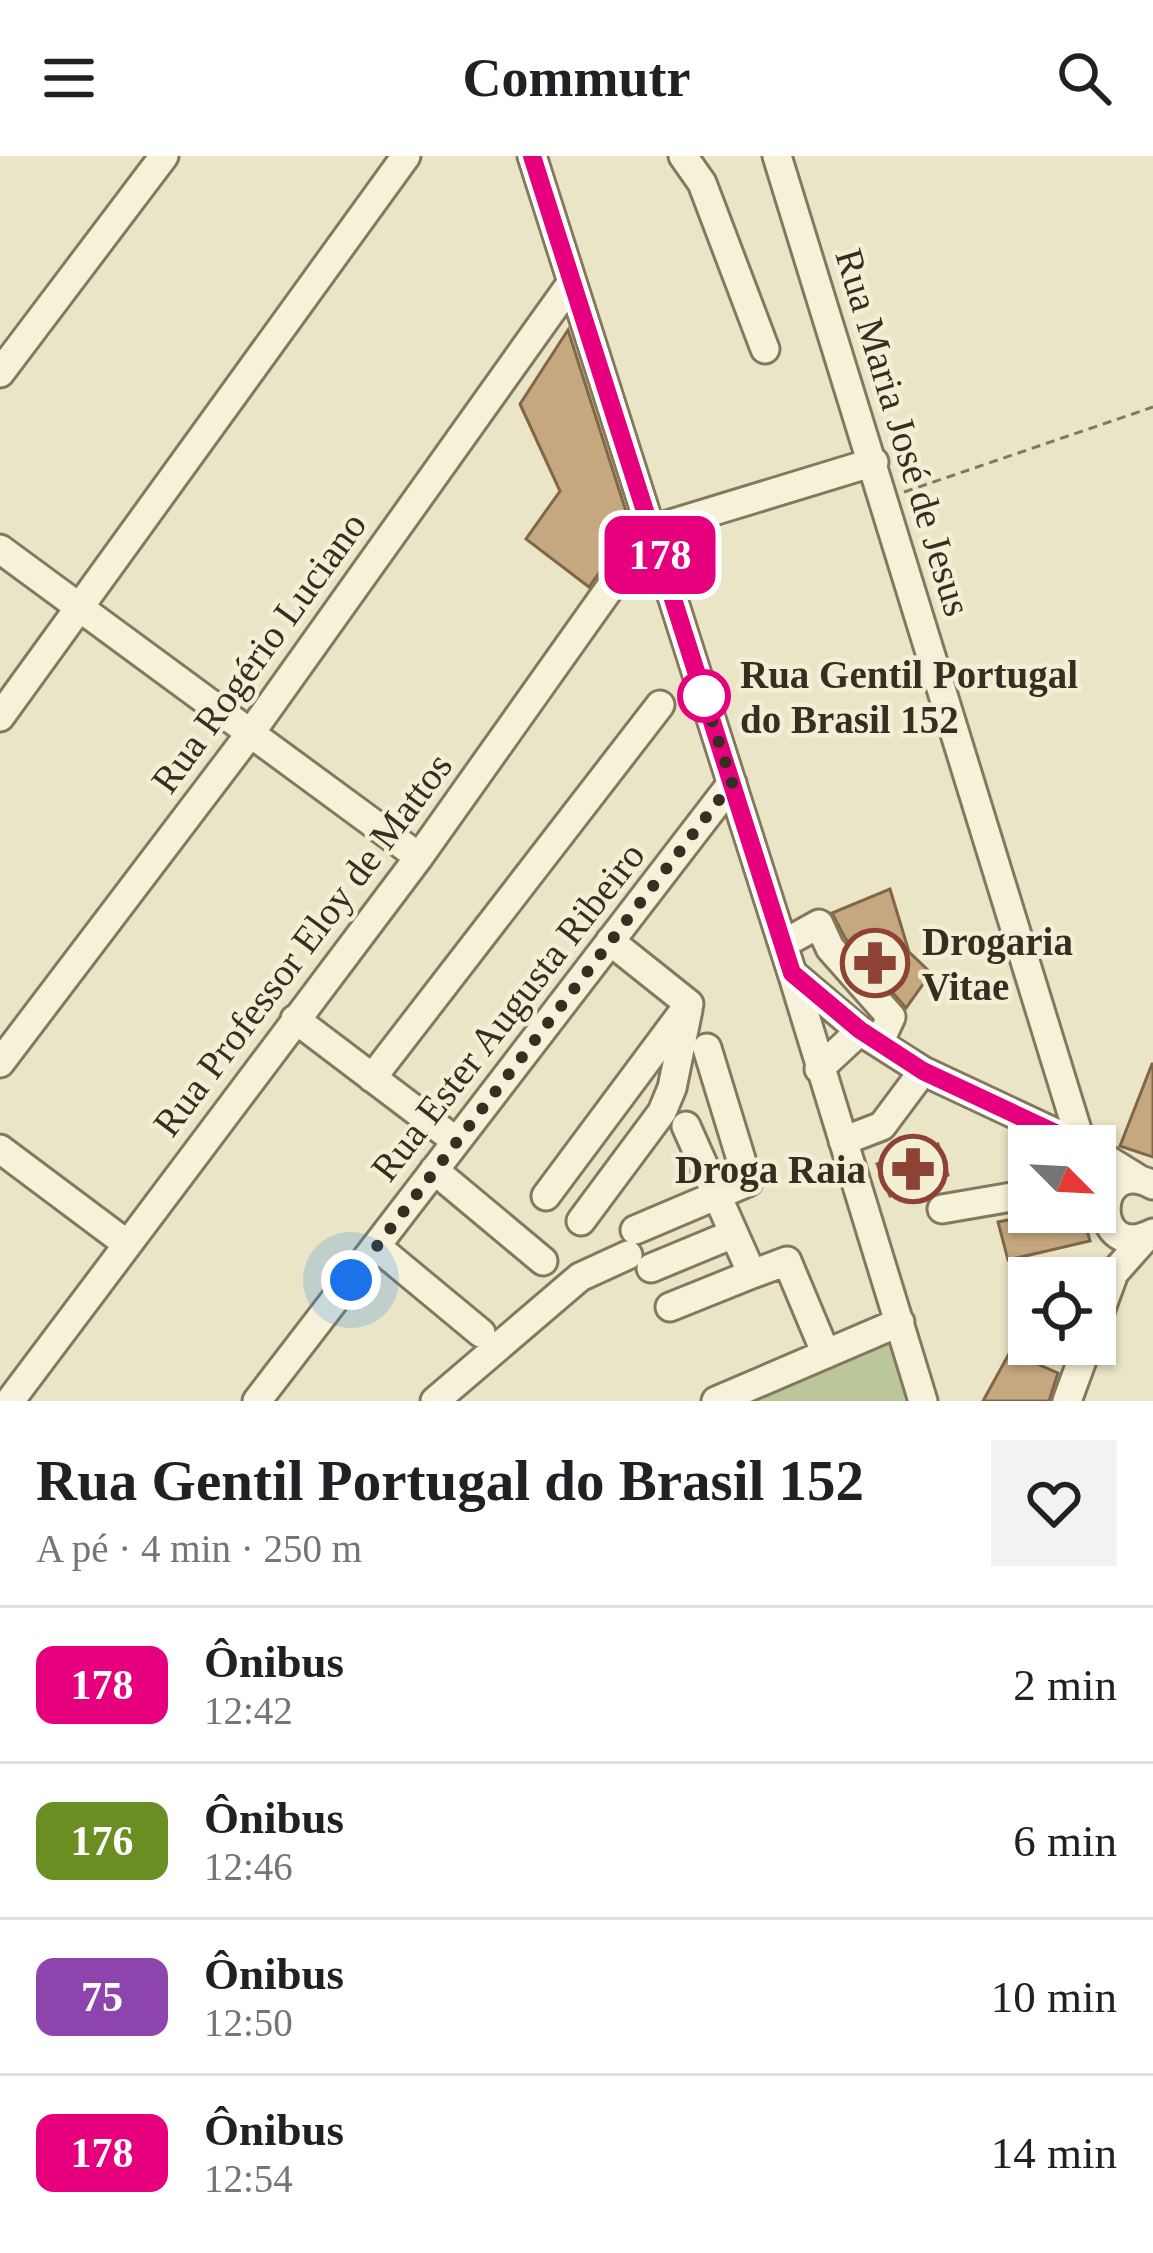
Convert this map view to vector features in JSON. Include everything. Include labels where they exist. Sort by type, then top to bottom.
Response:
[{"type":"street","points":[[0,373],[164,156]]},
{"type":"street","points":[[0,717],[406,156]]},
{"type":"street","points":[[532,156],[923,1401]]},
{"type":"street","points":[[683,156],[702,183],[765,349]]},
{"type":"street","name":"Rua Maria José de Jesus","points":[[777,156],[1076,1125]]},
{"type":"street","name":"Rua Rogério Luciano","points":[[0,1063],[252,731],[572,282]]},
{"type":"street","points":[[651,530],[874,462]]},
{"type":"street","name":"Rua Professor Eloy de Mattos","points":[[10,1401],[419,857],[651,530]]},
{"type":"street","points":[[0,549],[419,857]]},
{"type":"street","points":[[372,1078],[660,705]]},
{"type":"street","name":"Rua Ester Augusta Ribeiro","points":[[257,1401],[281,1390],[376,1246],[732,783]]},
{"type":"street","points":[[783,944],[819,924],[830,948],[891,1017],[870,1037],[820,1069]]},
{"type":"street","points":[[610,941],[688,1004]]},
{"type":"street","points":[[792,973],[870,1037],[923,1071],[1037,1125]]},
{"type":"street","points":[[546,1196],[688,1004]]},
{"type":"street","points":[[581,1221],[662,1112],[677,1068],[688,1004]]},
{"type":"street","points":[[295,1019],[456,1141]]},
{"type":"street","points":[[435,1401],[580,1276],[638,1251],[715,1196],[748,1182],[707,1048]]},
{"type":"street","points":[[843,1141],[883,1126],[923,1071]]},
{"type":"street","points":[[686,1126],[752,1274]]},
{"type":"street","points":[[0,1149],[127,1244]]},
{"type":"street","points":[[1116,1165],[1145,1182]]},
{"type":"street","points":[[434,1170],[543,1261]]},
{"type":"street","points":[[1116,1187],[1145,1182]]},
{"type":"street","points":[[942,1209],[1008,1197]]},
{"type":"street","points":[[1116,1223],[1127,1238],[1149,1235]]},
{"type":"street","points":[[638,1251],[733,1234]]},
{"type":"street","points":[[1116,1271],[1149,1235]]},
{"type":"street","points":[[376,1246],[481,1334]]},
{"type":"street","points":[[670,1307],[787,1261],[826,1354]]},
{"type":"street","points":[[716,1401],[900,1322]]},
{"type":"street","points":[[1067,1401],[1080,1365]]},
{"type":"path","points":[[885,499],[1153,407]]},
{"type":"green space","points":[[897,1334],[917,1401],[744,1401]]},
{"type":"building","points":[[568,330],[631,527],[589,587],[526,539],[560,491],[520,404]]},
{"type":"building","points":[[890,889],[909,952],[931,973],[906,1008],[845,938],[832,913]]},
{"type":"building","points":[[1153,1064],[1153,1157],[1120,1146]]},
{"type":"building","name":"Droga Raia","points":[[938,1144],[948,1175],[890,1196],[877,1164]]},
{"type":"building","points":[[1008,1220],[1008,1233],[1088,1233],[1090,1241],[1008,1260],[998,1222]]},
{"type":"building","points":[[1008,1356],[1008,1365],[1040,1365],[1058,1373],[1049,1401],[983,1401]]},
{"type":"bus line","name":"178","points":[[532,156],[792,973],[833,1010],[923,1071],[1038,1125]]},
{"type":"place","name":"Rua Gentil Portugal do Brasil 152","points":[[704,696]]},
{"type":"place","name":"Drogaria Vitae","points":[[875,963]]},
{"type":"place","name":"Droga Raia","points":[[913,1169]]},
{"type":"route","points":[[351,1280],[732,783],[704,696]]}]
